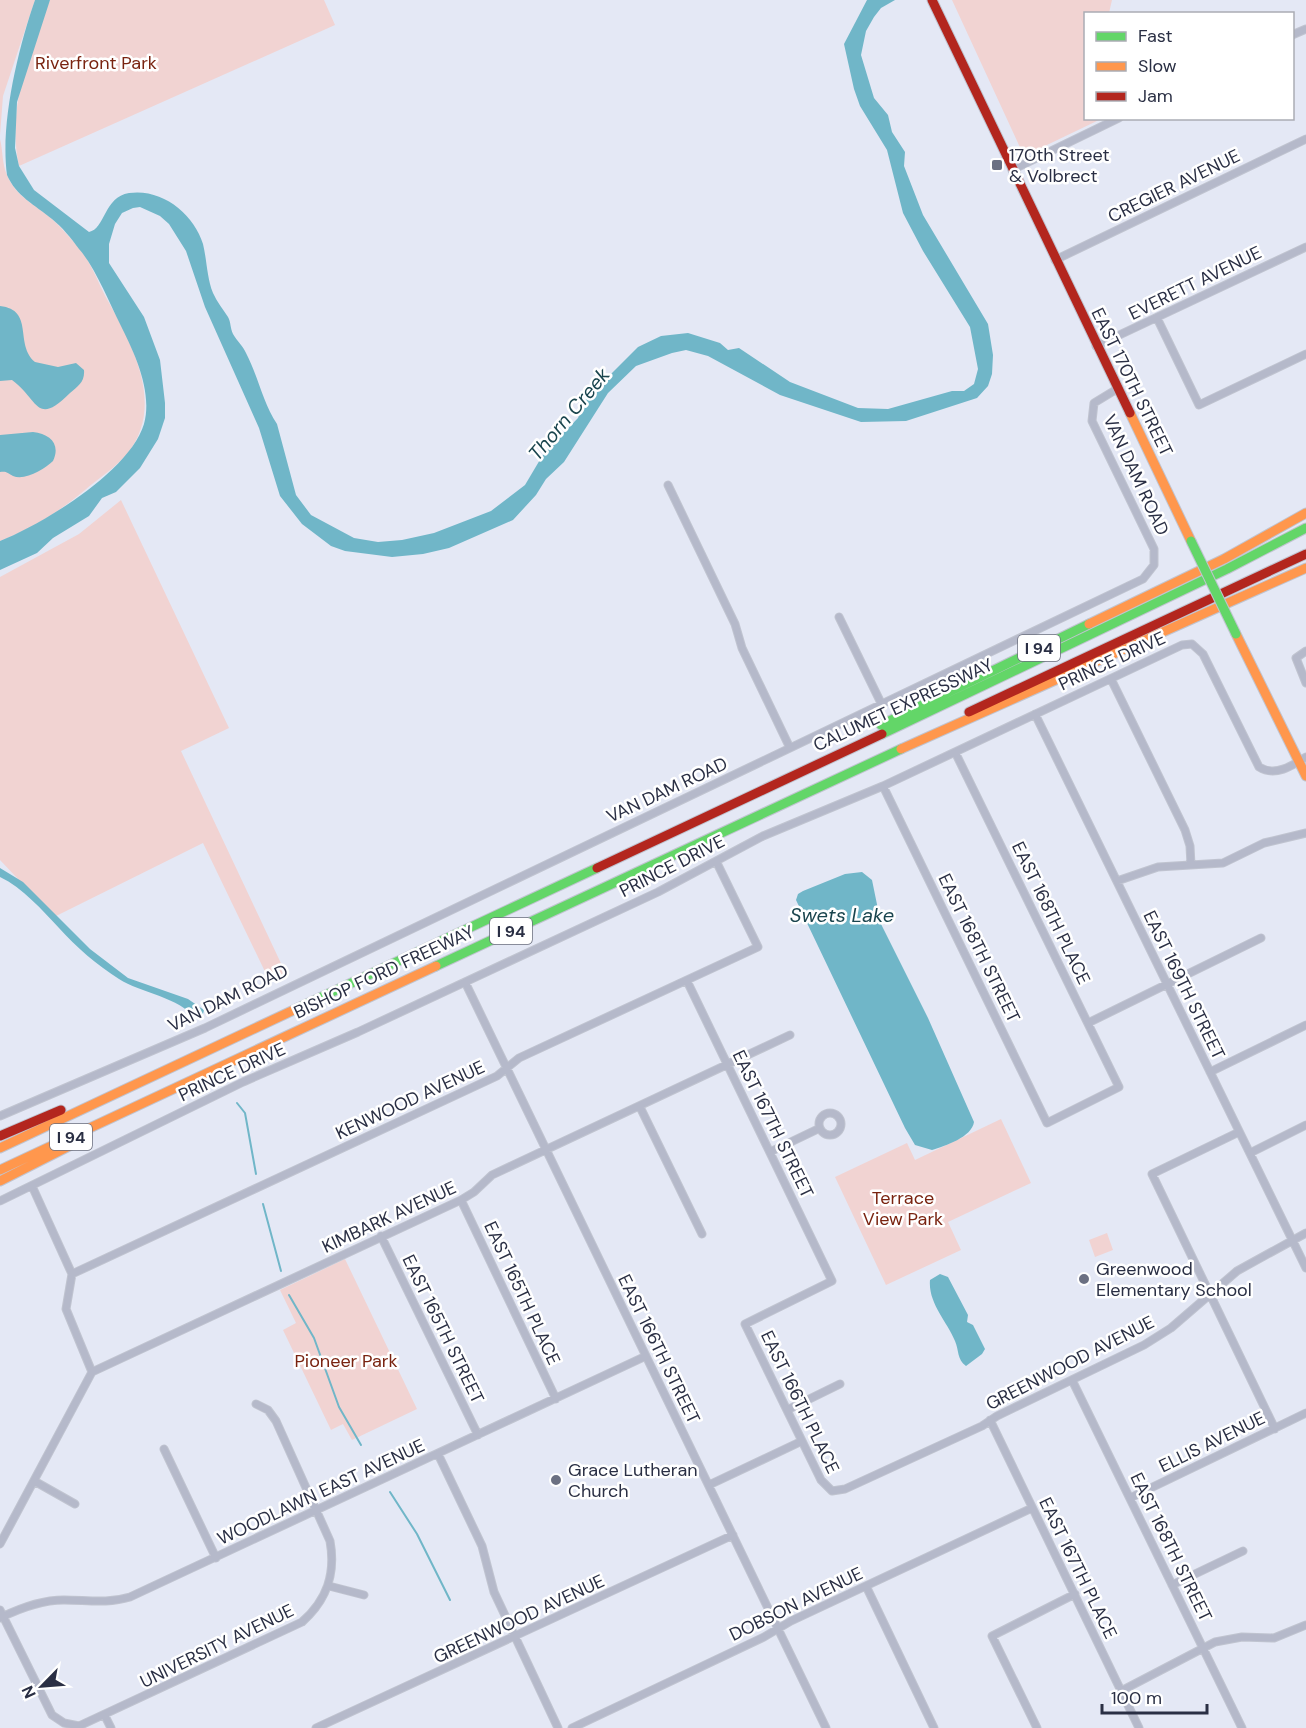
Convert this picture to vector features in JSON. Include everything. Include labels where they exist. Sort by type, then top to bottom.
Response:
[{"type":"main road","name":"EAST 170TH STREET","points":[[932,0],[1117,390],[1236,634],[1302,759],[1306,776]]},
{"type":"main road","name":"I 94","points":[[772,784],[808,761],[1224,559],[1306,513]]},
{"type":"main road","name":"CALUMET EXPRESSWAY","points":[[772,784],[1227,569],[1306,528]]},
{"type":"main road","name":"I 94","points":[[880,758],[936,727],[1306,554]]},
{"type":"main road","points":[[880,758],[939,734],[1306,568]]},
{"type":"main road","name":"BISHOP FORD FREEWAY","points":[[0,1170],[880,758]]},
{"type":"main road","name":"BISHOP FORD FREEWAY","points":[[0,1148],[772,784]]},
{"type":"main road","points":[[0,1136],[117,1084],[168,1068]]},
{"type":"main road","points":[[0,1181],[81,1141],[142,1104]]},
{"type":"street","points":[[1012,170],[1115,120]]},
{"type":"street","name":"CREGIER AVENUE","points":[[1055,260],[1306,139]]},
{"type":"street","name":"EVERETT AVENUE","points":[[1096,346],[1306,247]]},
{"type":"street","points":[[1157,318],[1199,405],[1306,354]]},
{"type":"street","name":"VAN DAM ROAD","points":[[0,1116],[205,1028],[1137,582],[1152,571],[1156,559],[1154,549],[1092,421],[1094,404],[1117,390]]},
{"type":"street","points":[[668,485],[735,624],[742,648],[790,748]]},
{"type":"street","points":[[839,617],[881,703]]},
{"type":"street","name":"PRINCE DRIVE","points":[[0,1201],[243,1082],[658,892],[763,836],[883,786],[1176,647],[1192,644],[1200,649],[1258,767],[1272,772],[1302,759]]},
{"type":"street","points":[[1306,651],[1296,658],[1306,683]]},
{"type":"street","points":[[1111,679],[1185,830],[1190,846],[1191,866]]},
{"type":"street","name":"EAST 169TH STREET","points":[[1035,714],[1306,1268]]},
{"type":"street","name":"EAST 168TH PLACE","points":[[955,752],[1119,1087]]},
{"type":"street","name":"EAST 168TH STREET","points":[[883,786],[1047,1123],[1119,1087]]},
{"type":"street","points":[[1117,881],[1148,868],[1223,862],[1264,843],[1306,832]]},
{"type":"street","name":"KENWOOD AVENUE","points":[[72,1274],[497,1076],[519,1058],[758,947],[716,861]]},
{"type":"street","points":[[1088,1023],[1261,938]]},
{"type":"street","name":"EAST 167TH STREET","points":[[687,981],[832,1281],[745,1324]]},
{"type":"street","name":"EAST 166TH STREET","points":[[465,982],[826,1728]]},
{"type":"street","points":[[1210,1072],[1306,1025]]},
{"type":"street","name":"KIMBARK AVENUE","points":[[92,1372],[461,1200],[474,1192],[492,1175],[790,1035]]},
{"type":"street","points":[[640,1107],[702,1234]]},
{"type":"street","points":[[1250,1153],[1306,1125]]},
{"type":"street","points":[[770,1152],[820,1128]]},
{"type":"street","points":[[1239,1132],[1152,1174],[1275,1429]]},
{"type":"street","points":[[0,1544],[36,1482],[92,1372],[66,1309],[72,1274],[32,1186]]},
{"type":"street","name":"EAST 165TH PLACE","points":[[461,1200],[556,1399]]},
{"type":"street","name":"GREENWOOD AVENUE","points":[[832,1491],[845,1490],[1144,1345],[1171,1328],[1237,1271],[1306,1233]]},
{"type":"street","name":"EAST 165TH STREET","points":[[381,1236],[478,1435]]},
{"type":"street","name":"EAST 166TH PLACE","points":[[745,1324],[821,1480],[832,1491]]},
{"type":"street","name":"WOODLAWN EAST AVENUE","points":[[1,1615],[50,1601],[116,1601],[216,1558],[646,1356]]},
{"type":"street","name":"EAST 168TH STREET","points":[[1072,1380],[1242,1728]]},
{"type":"street","points":[[787,1410],[840,1384]]},
{"type":"street","name":"UNIVERSITY AVENUE","points":[[1,1615],[49,1710],[64,1723],[79,1726],[291,1630],[311,1615],[329,1586],[332,1551],[327,1530],[276,1421],[268,1410],[256,1404]]},
{"type":"street","name":"ELLIS AVENUE","points":[[1130,1498],[1306,1413]]},
{"type":"street","name":"EAST 167TH PLACE","points":[[990,1420],[1139,1728]]},
{"type":"street","points":[[709,1485],[802,1441]]},
{"type":"street","points":[[164,1449],[216,1558]]},
{"type":"street","points":[[438,1454],[482,1546],[491,1584],[558,1728]]},
{"type":"street","points":[[36,1482],[75,1504]]},
{"type":"street","name":"DOBSON AVENUE","points":[[572,1728],[1032,1508]]},
{"type":"street","name":"GREENWOOD AVENUE","points":[[316,1728],[733,1535]]},
{"type":"street","points":[[1172,1585],[1243,1551]]},
{"type":"street","points":[[329,1586],[364,1595]]},
{"type":"street","points":[[866,1586],[934,1728]]},
{"type":"street","points":[[1037,1728],[992,1636],[1074,1594]]},
{"type":"street","points":[[1121,1691],[1203,1647],[1233,1638],[1274,1638],[1306,1625]]},
{"type":"street","points":[[105,1716],[111,1728]]},
{"type":"green space","points":[[0,0],[35,0],[3,96],[0,135]]},
{"type":"green space","name":"Riverfront Park","points":[[50,0],[324,0],[335,25],[19,166],[16,145],[18,103],[27,60]]},
{"type":"green space","points":[[952,0],[1112,0],[1109,12],[1084,12],[1084,120],[1099,120],[1024,156]]},
{"type":"green space","points":[[0,139],[5,171],[11,183],[27,200],[56,222],[88,261],[135,357],[142,377],[145,397],[144,417],[138,436],[122,459],[55,512],[24,531],[0,541]]},
{"type":"green space","points":[[121,500],[229,728],[181,751],[286,974],[270,982],[203,843],[54,917],[0,860],[0,577],[79,534]]},
{"type":"green space","name":"Terrace View Park","points":[[1001,1119],[1031,1183],[948,1222],[961,1250],[886,1285],[835,1177],[907,1143],[915,1160]]},
{"type":"green space","points":[[1107,1233],[1113,1250],[1095,1257],[1089,1240]]},
{"type":"green space","name":"Pioneer Park","points":[[345,1259],[417,1409],[352,1440],[343,1424],[331,1430],[283,1330],[296,1323],[280,1290]]},
{"type":"water","points":[[35,0],[50,0],[17,102],[15,148],[19,166],[34,190],[89,232],[98,225],[114,200],[129,193],[153,195],[165,199],[184,213],[199,233],[203,244],[213,293],[229,319],[233,334],[246,353],[277,424],[296,495],[311,515],[354,538],[378,542],[402,540],[434,533],[491,511],[525,485],[544,453],[578,418],[585,400],[638,347],[661,336],[688,333],[720,343],[728,350],[739,348],[790,382],[858,408],[888,409],[952,391],[964,391],[974,384],[978,369],[970,327],[923,251],[903,213],[887,150],[860,106],[854,89],[844,44],[867,0],[895,0],[881,8],[874,17],[866,31],[861,55],[874,98],[888,115],[892,132],[905,152],[904,166],[923,215],[988,324],[993,355],[992,374],[988,386],[977,398],[906,421],[861,422],[780,395],[708,356],[686,350],[672,353],[636,366],[608,393],[564,462],[546,479],[536,495],[513,520],[449,548],[423,554],[392,557],[345,551],[331,546],[302,524],[280,496],[259,428],[205,307],[186,251],[169,224],[160,216],[140,207],[133,208],[122,213],[115,224],[109,244],[109,263],[144,317],[160,360],[165,418],[158,439],[140,468],[116,492],[102,498],[89,516],[53,538],[37,553],[0,570],[0,541],[61,509],[104,477],[122,460],[136,442],[144,424],[146,411],[141,372],[91,265],[63,229],[15,189],[7,175],[5,155],[8,110],[22,41]]},
{"type":"water","points":[[0,306],[11,309],[17,314],[21,321],[29,355],[35,362],[58,367],[76,363],[84,370],[80,383],[59,403],[50,408],[38,407],[12,380],[0,381]]},
{"type":"water","points":[[33,432],[44,435],[55,445],[53,461],[29,476],[18,477],[0,472],[0,435]]},
{"type":"water","points":[[0,868],[23,882],[90,949],[128,978],[188,999],[204,1010],[203,1014],[194,1019],[181,1006],[128,984],[103,968],[72,942],[24,893],[0,877]]},
{"type":"water","name":"Swets Lake","points":[[862,872],[872,880],[881,924],[928,1018],[974,1122],[963,1136],[932,1150],[915,1145],[905,1128],[796,900],[798,894],[803,891],[845,874]]},
{"type":"water","points":[[940,1274],[948,1277],[968,1315],[967,1322],[973,1325],[985,1349],[966,1366],[961,1361],[952,1334],[932,1296],[930,1280]]},
{"type":"waterway","points":[[237,1103],[245,1113],[256,1174]]},
{"type":"waterway","points":[[263,1204],[281,1271]]},
{"type":"waterway","points":[[289,1295],[314,1338],[339,1407],[361,1445]]},
{"type":"waterway","points":[[390,1492],[417,1534],[450,1600]]},
{"type":"traffic: fast","points":[[882,734],[1227,569],[1306,528]]},
{"type":"traffic: fast","points":[[1191,541],[1236,634]]},
{"type":"traffic: fast","points":[[881,725],[1089,624]]},
{"type":"traffic: fast","points":[[436,966],[901,749]]},
{"type":"traffic: fast","points":[[298,1008],[597,868]]},
{"type":"traffic: slow","points":[[1130,413],[1191,541]]},
{"type":"traffic: slow","points":[[1089,624],[1224,559],[1306,513]]},
{"type":"traffic: slow","points":[[901,749],[1306,568]]},
{"type":"traffic: slow","points":[[1236,634],[1306,776]]},
{"type":"traffic: slow","points":[[0,1170],[436,966]]},
{"type":"traffic: slow","points":[[0,1148],[298,1008]]},
{"type":"traffic: slow","points":[[0,1181],[87,1137]]},
{"type":"traffic: jam","points":[[932,0],[1130,413]]},
{"type":"traffic: jam","points":[[969,712],[1306,554]]},
{"type":"traffic: jam","points":[[597,868],[882,734]]},
{"type":"traffic: jam","points":[[0,1136],[61,1110]]},
{"type":"place","name":"170th Street & Volbrect","points":[[997,165]]},
{"type":"place","name":"Greenwood Elementary School","points":[[1084,1279]]},
{"type":"place","name":"Grace Lutheran Church","points":[[556,1480]]},
{"type":"water label","name":"Thorn Creek","points":[[569,414]]}]
